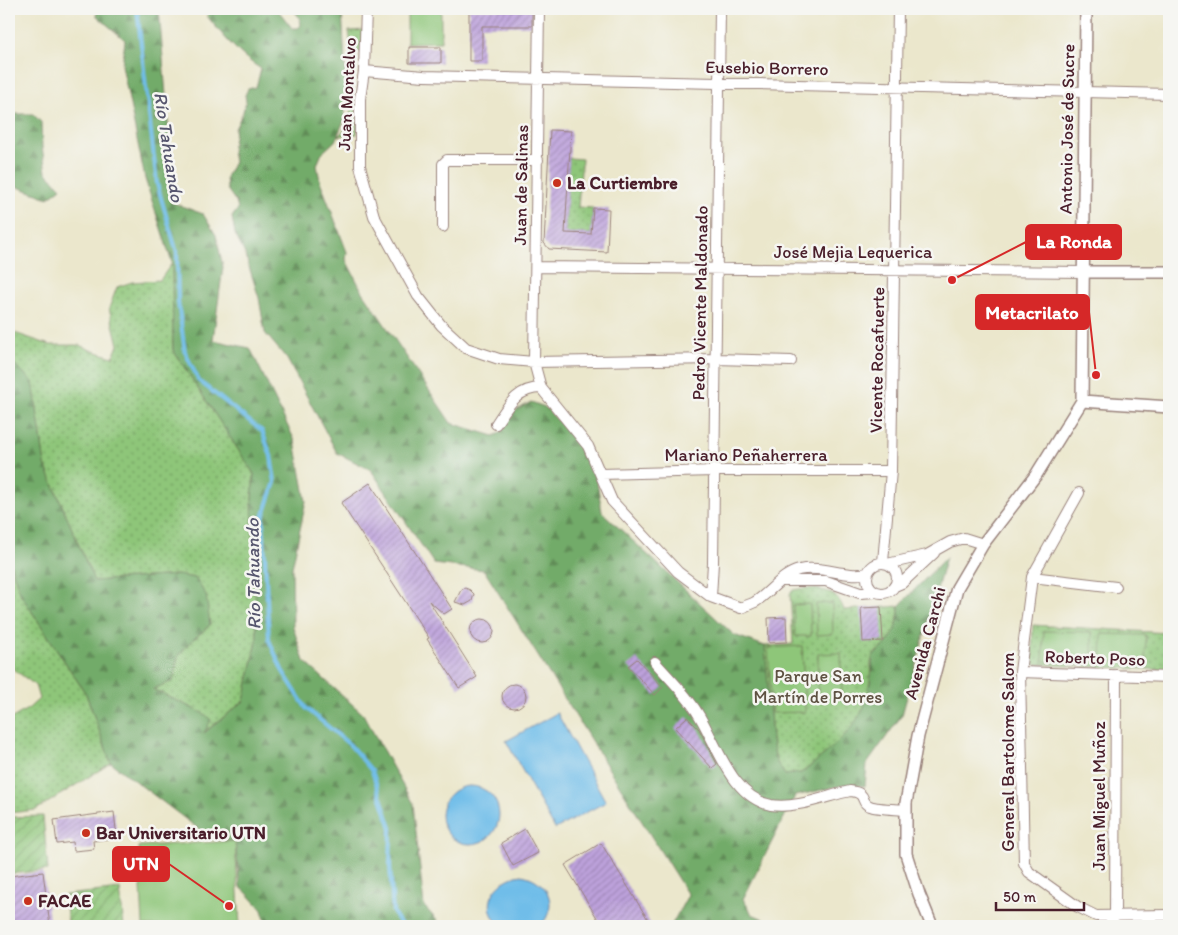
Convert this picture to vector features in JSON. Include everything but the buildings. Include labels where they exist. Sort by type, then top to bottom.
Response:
[{"type":"street","name":"Juan Montalvo","points":[[366,9],[364,71],[360,98],[360,166],[374,216],[414,289],[441,325],[466,348],[499,359],[534,362],[716,359],[791,361]]},
{"type":"street","name":"Juan de Salinas","points":[[539,9],[537,267],[534,362],[541,388]]},
{"type":"street","name":"Pedro Vicente Maldonado","points":[[711,597],[720,9]]},
{"type":"street","name":"Vicente Rocafuerte","points":[[885,563],[891,471],[898,9]]},
{"type":"street","name":"Antonio José de Sucre","points":[[1082,400],[1086,9]]},
{"type":"street","name":"Eusebio Borrero","points":[[364,71],[424,76],[1169,94]]},
{"type":"street","points":[[443,227],[443,164],[447,160],[538,160]]},
{"type":"street","name":"José Mejia Lequerica","points":[[537,267],[1169,272]]},
{"type":"street","points":[[496,424],[515,397],[533,388],[541,388],[588,446],[612,501],[678,572],[711,597],[726,604],[741,608],[755,602],[790,573],[809,569],[852,575],[868,572]]},
{"type":"street","points":[[1082,400],[1169,407]]},
{"type":"street","name":"Avenida Carchi","points":[[932,926],[906,854],[906,810],[918,736],[956,588],[983,544],[1036,475],[1082,400]]},
{"type":"street","name":"Mariano Peñaherrera","points":[[601,474],[714,471],[891,471]]},
{"type":"street","name":"General Bartolome Salom","points":[[1078,493],[1032,577],[1020,672],[1024,863],[1028,872],[1078,907],[1096,916],[1169,915]]},
{"type":"street","points":[[875,592],[868,585],[867,580],[868,572],[872,566],[920,557],[950,542],[964,538],[983,544]]},
{"type":"street","points":[[782,581],[826,581],[860,593],[885,593],[902,583],[937,550]]},
{"type":"street","points":[[885,563],[894,568],[897,573],[898,578],[895,586]]},
{"type":"street","points":[[1032,577],[1116,587]]},
{"type":"street","points":[[655,662],[696,710],[712,737],[730,775],[744,790],[760,801],[773,805],[787,805],[850,791],[858,792],[870,806],[906,810]]},
{"type":"street","name":"Roberto Poso","points":[[1020,672],[1169,677]]},
{"type":"street","name":"Juan Miguel Muñoz","points":[[1115,917],[1116,675]]},
{"type":"green space","points":[[96,9],[159,9],[170,145],[171,202],[203,214],[216,235],[223,267],[213,340],[250,348],[295,441],[306,501],[292,568],[293,627],[304,661],[363,714],[413,804],[424,906],[442,926],[267,926],[262,910],[240,887],[235,841],[212,839],[111,763],[86,694],[21,595],[9,560],[9,359],[33,382],[45,465],[94,581],[177,575],[195,578],[206,595],[210,625],[189,643],[178,657],[173,681],[153,689],[206,715],[211,720],[204,733],[244,701],[257,641],[252,498],[254,474],[173,350],[172,263],[145,179],[122,65],[125,40],[97,16]]},
{"type":"green space","points":[[210,9],[277,9],[292,28],[298,28],[301,25],[300,20],[292,9],[342,9],[348,87],[344,121],[335,141],[322,153],[317,165],[320,181],[347,252],[346,260],[361,289],[451,423],[494,436],[505,427],[510,414],[531,402],[545,407],[585,449],[596,476],[602,512],[734,635],[765,646],[772,740],[776,761],[785,775],[801,773],[807,769],[834,746],[850,729],[863,709],[867,698],[873,655],[884,646],[893,634],[898,621],[899,606],[946,557],[902,715],[867,764],[865,786],[844,785],[795,796],[743,899],[752,914],[780,926],[671,926],[688,895],[484,570],[434,564],[371,470],[337,453],[287,359],[265,333],[259,298],[245,254],[235,234],[232,217],[238,209],[236,202],[227,189],[226,177],[234,162],[232,151],[235,129],[243,112],[246,101],[245,95],[248,89],[256,87],[261,69],[239,52],[219,31],[207,16]]},
{"type":"green space","points":[[407,9],[441,9],[441,42],[407,43]]},
{"type":"green space","points":[[366,30],[364,51],[352,53],[349,31]]},
{"type":"green space","points":[[353,105],[356,105],[357,134],[338,136],[344,130]]},
{"type":"green space","points":[[9,112],[14,114],[33,114],[41,122],[46,172],[61,188],[48,198],[15,186],[9,186]]},
{"type":"green space","points":[[569,158],[582,159],[578,207],[593,208],[591,234],[565,233]]},
{"type":"green space","points":[[172,263],[173,350],[254,474],[252,498],[257,641],[244,701],[202,734],[206,715],[153,689],[173,681],[178,657],[189,643],[210,625],[195,578],[177,575],[94,581],[45,465],[33,382],[9,359],[9,331],[50,345],[79,345],[113,357],[118,345],[109,308],[117,287],[132,282],[160,280]]},
{"type":"green space","points":[[10,564],[21,595],[86,694],[111,763],[36,810],[9,813],[9,720],[29,708],[39,699],[35,685],[9,666]]},
{"type":"green space","name":"Parque San Martín de Porres","points":[[805,588],[829,592],[838,599],[844,610],[899,606],[899,611],[896,627],[891,637],[873,655],[868,697],[858,719],[834,746],[807,769],[801,773],[785,775],[776,761],[772,740],[765,646],[793,644],[790,594],[793,590]]},
{"type":"green space","points":[[832,603],[833,634],[817,635],[816,604]]},
{"type":"green space","points":[[810,604],[811,636],[795,636],[793,605]]},
{"type":"green space","points":[[1033,625],[1169,633],[1169,670],[1032,664]]},
{"type":"green space","points":[[1044,631],[1092,632],[1092,662],[1043,661]]},
{"type":"green space","points":[[1102,634],[1146,635],[1145,662],[1101,661]]},
{"type":"green space","points":[[802,646],[805,712],[772,713],[768,648]]},
{"type":"green space","points":[[841,653],[842,699],[818,700],[818,654]]},
{"type":"green space","points":[[43,816],[48,870],[9,874],[9,817]]},
{"type":"green space","points":[[235,841],[240,926],[143,926],[139,846]]},
{"type":"green space","points":[[120,889],[124,926],[68,926],[65,895]]},
{"type":"water","points":[[557,713],[606,802],[555,829],[506,741]]},
{"type":"water","points":[[464,786],[476,786],[491,794],[499,809],[499,821],[491,836],[476,844],[464,844],[449,836],[441,821],[441,809],[449,794]]},
{"type":"water","points":[[522,875],[539,882],[548,895],[550,902],[546,918],[540,926],[501,926],[494,918],[491,910],[490,902],[493,894],[497,887],[504,882],[512,877]]},
{"type":"waterway","name":"Río Tahuando","points":[[137,9],[157,184],[177,253],[178,302],[185,352],[199,381],[262,431],[271,456],[275,482],[263,518],[269,640],[282,670],[306,708],[350,745],[372,771],[391,828],[390,866],[393,912],[402,926]]},
{"type":"place","name":"La Curtiembre","points":[[557,183]]},
{"type":"place","name":"La Ronda","points":[[952,280]]},
{"type":"place","name":"Metacrilato","points":[[1096,375]]},
{"type":"place","name":"Bar Universitario UTN","points":[[86,833]]},
{"type":"place","name":"FACAE","points":[[28,901]]},
{"type":"place","name":"UTN","points":[[229,906]]}]
